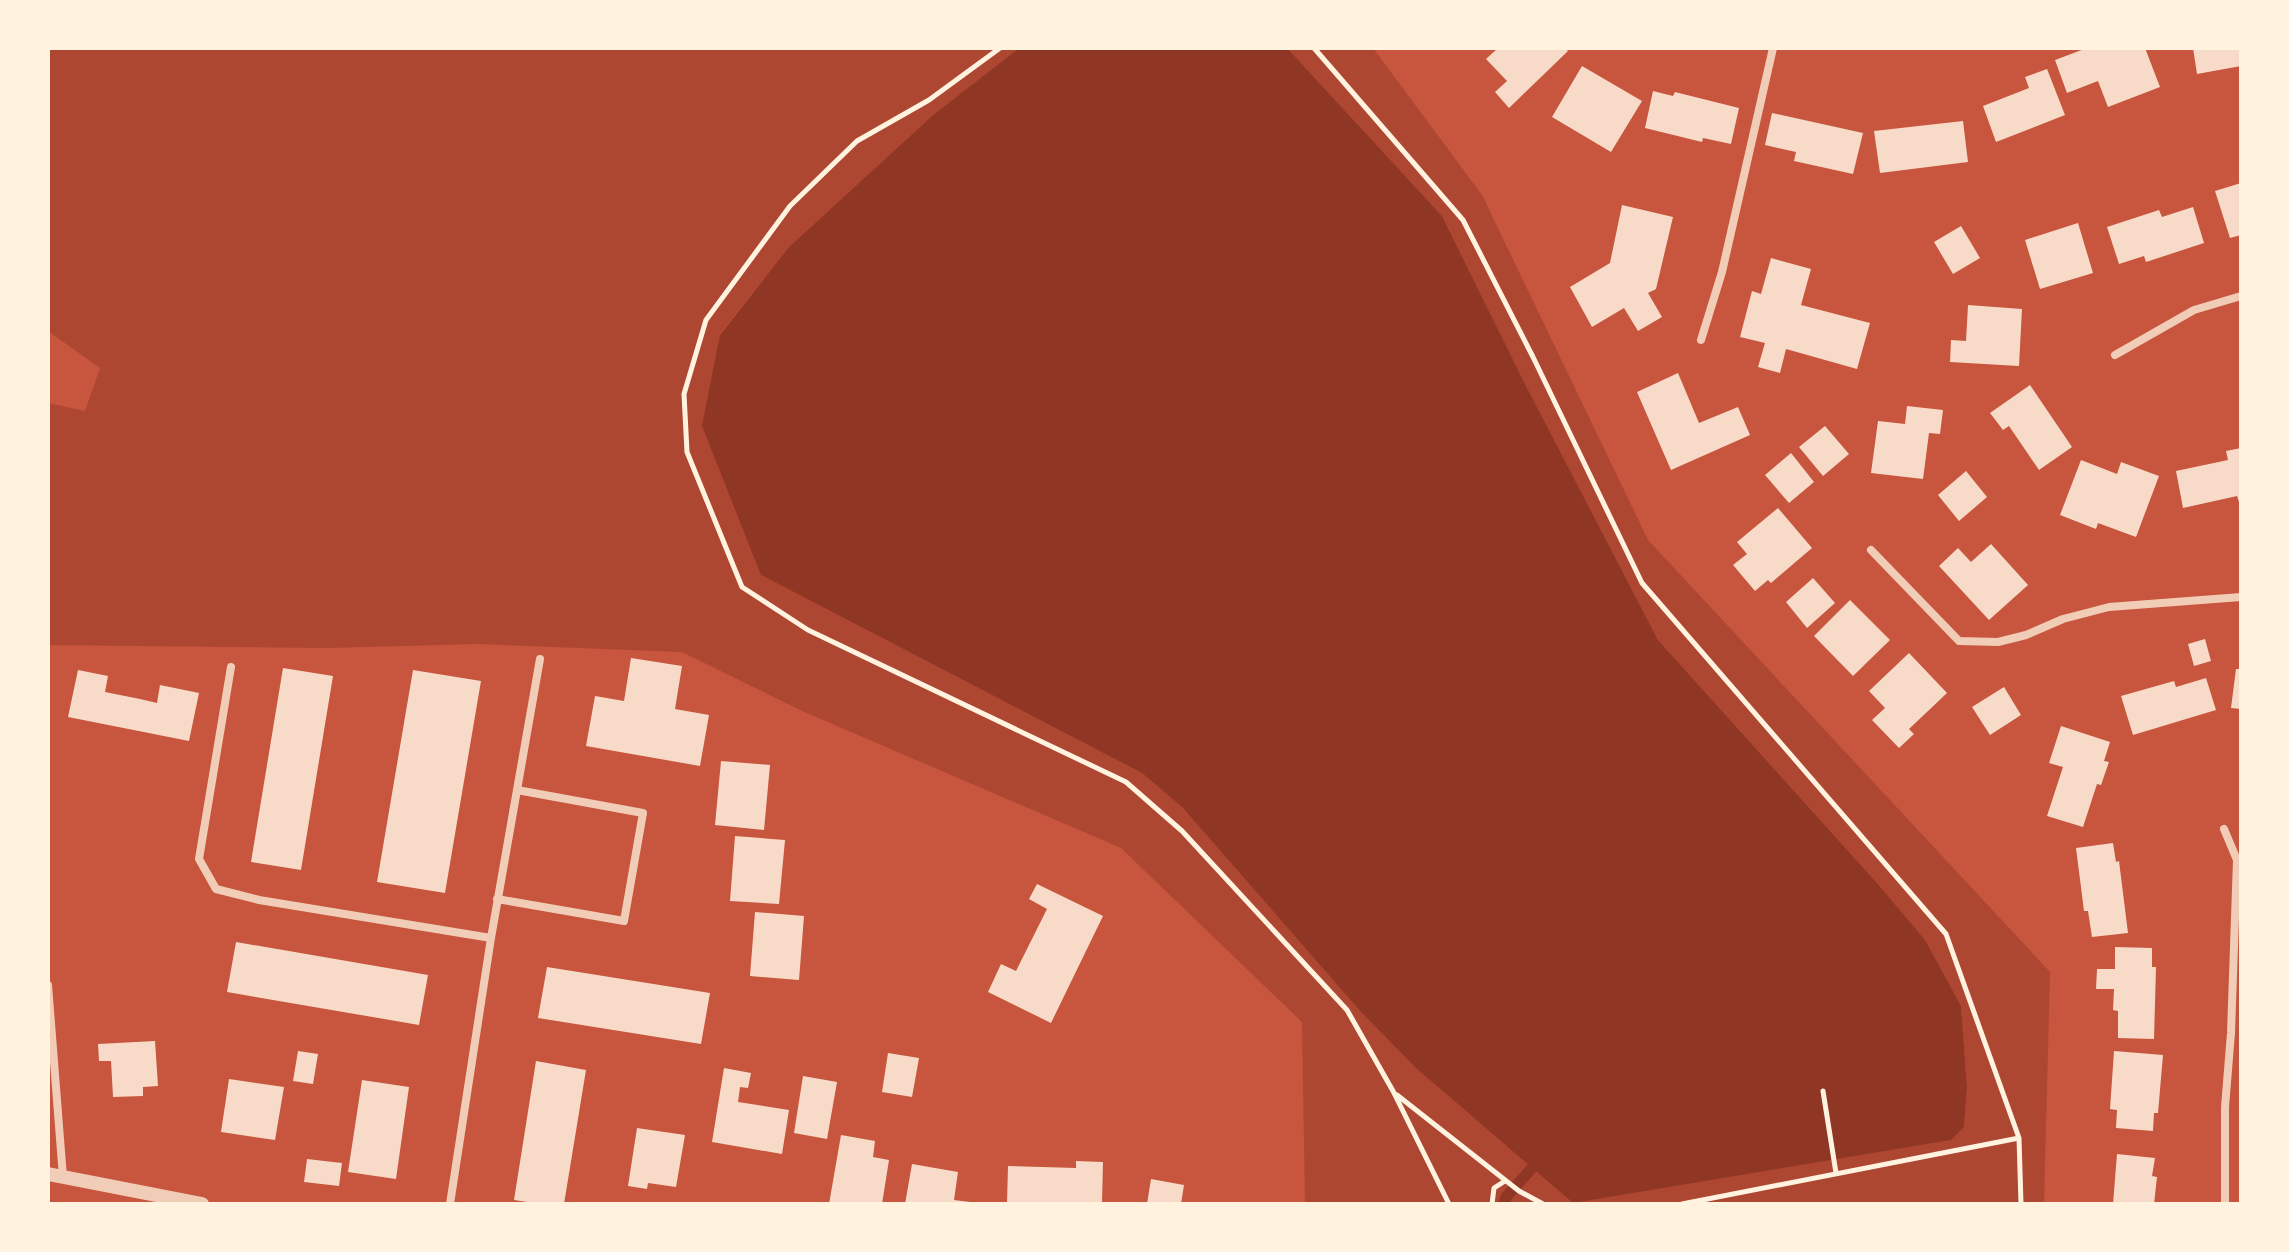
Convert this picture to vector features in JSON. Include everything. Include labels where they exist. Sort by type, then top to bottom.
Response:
[{"type":"street","points":[[1701,340],[1722,272],[1773,48]]},
{"type":"street","points":[[2115,355],[2194,310],[2241,296]]},
{"type":"street","points":[[1871,550],[1959,641],[1998,642],[2109,607],[2241,597]]},
{"type":"street","points":[[450,1204],[497,899],[540,659]]},
{"type":"street","points":[[231,667],[199,859],[216,889],[259,900],[491,938]]},
{"type":"street","points":[[497,899],[624,921],[643,813],[517,790]]},
{"type":"street","points":[[2224,829],[2237,860],[2231,1033],[2225,1107],[2225,1204]]},
{"type":"street","points":[[48,985],[56,1176],[202,1204]]},
{"type":"street","points":[[2231,1033],[2241,1033]]},
{"type":"path","points":[[1000,48],[929,100],[857,141],[790,206],[706,320],[684,394],[687,452],[742,587],[808,630],[1126,782],[1182,831],[1347,1010],[1393,1091],[1449,1204]]},
{"type":"path","points":[[1314,48],[1463,220],[1642,583],[1946,934],[2019,1138],[2021,1204]]},
{"type":"path","points":[[1393,1091],[1507,1182],[1543,1204]]},
{"type":"path","points":[[1823,1091],[1836,1173]]},
{"type":"path","points":[[1682,1204],[2019,1138]]},
{"type":"path","points":[[1492,1204],[1494,1188],[1507,1182]]},
{"type":"shaded area","points":[[48,48],[1019,48],[932,116],[788,248],[720,334],[761,575],[1142,773],[1182,807],[1361,1012],[1417,1069],[1573,1203],[1964,1127],[1967,1087],[1961,1006],[1925,941],[1876,882],[1658,640],[1442,216],[1287,48],[1373,48],[1482,195],[1648,540],[2050,972],[2044,1204],[1305,1204],[1302,1022],[1121,848],[800,710],[682,652],[477,644],[328,648],[48,645],[48,403],[85,411],[100,368],[48,331]]},
{"type":"shaded area","points":[[1019,48],[1287,48],[1442,216],[1658,640],[1925,940],[1961,1006],[1967,1087],[1964,1127],[1951,1140],[1573,1203],[1417,1069],[1361,1012],[1182,807],[1142,773],[761,575],[702,426],[720,335],[788,248],[932,116]]},
{"type":"building","points":[[1498,48],[1565,48],[1568,51],[1509,108],[1495,92],[1507,81],[1486,59]]},
{"type":"building","points":[[2087,48],[2145,48],[2160,87],[2108,107],[2098,81],[2067,93],[2055,60]]},
{"type":"building","points":[[2193,48],[2241,48],[2241,66],[2197,74]]},
{"type":"building","points":[[1582,66],[1642,101],[1611,152],[1552,117]]},
{"type":"building","points":[[2047,69],[2065,115],[1996,142],[1983,106],[2029,88],[2025,77]]},
{"type":"building","points":[[1653,91],[1673,96],[1675,92],[1739,108],[1731,144],[1703,138],[1702,142],[1645,128]]},
{"type":"building","points":[[1772,113],[1863,133],[1853,174],[1794,161],[1796,152],[1765,145]]},
{"type":"building","points":[[1963,121],[1968,162],[1880,173],[1874,131]]},
{"type":"building","points":[[2241,183],[2241,235],[2230,238],[2215,191]]},
{"type":"building","points":[[1622,205],[1673,217],[1656,289],[1648,293],[1662,317],[1638,331],[1624,308],[1592,327],[1570,287],[1610,263]]},
{"type":"building","points":[[2193,207],[2204,243],[2146,262],[2144,256],[2119,264],[2107,227],[2159,210],[2162,217]]},
{"type":"building","points":[[2078,223],[2093,273],[2040,289],[2025,240]]},
{"type":"building","points":[[1961,226],[1980,258],[1953,274],[1934,242]]},
{"type":"building","points":[[1771,258],[1811,269],[1801,305],[1870,323],[1857,369],[1786,349],[1780,373],[1758,367],[1765,343],[1740,337],[1752,291],[1761,294]]},
{"type":"building","points":[[1968,305],[2022,309],[2019,366],[1950,362],[1951,340],[1966,341]]},
{"type":"building","points":[[1678,373],[1699,423],[1738,407],[1750,435],[1671,470],[1637,392]]},
{"type":"building","points":[[2030,385],[2072,447],[2039,470],[2009,426],[2003,430],[1990,413]]},
{"type":"building","points":[[1907,406],[1943,410],[1940,434],[1929,433],[1923,479],[1871,473],[1878,421],[1905,424]]},
{"type":"building","points":[[1825,426],[1849,454],[1823,476],[1799,447]]},
{"type":"building","points":[[2241,448],[2241,508],[2237,496],[2183,508],[2176,471],[2228,460],[2226,451]]},
{"type":"building","points":[[1791,453],[1814,482],[1789,503],[1765,475]]},
{"type":"building","points":[[2081,460],[2117,474],[2121,462],[2159,476],[2136,537],[2098,523],[2096,529],[2060,515]]},
{"type":"building","points":[[1966,471],[1987,497],[1959,521],[1938,495]]},
{"type":"building","points":[[1778,508],[1812,548],[1771,583],[1768,580],[1755,591],[1733,565],[1747,554],[1737,542]]},
{"type":"building","points":[[1991,544],[2028,585],[1989,620],[1939,566],[1958,548],[1971,562]]},
{"type":"building","points":[[1813,578],[1835,603],[1807,628],[1786,602]]},
{"type":"building","points":[[1850,600],[1890,640],[1853,676],[1814,636]]},
{"type":"building","points":[[2205,639],[2211,661],[2194,666],[2188,644]]},
{"type":"building","points":[[1909,653],[1947,693],[1909,729],[1914,734],[1899,748],[1872,720],[1885,708],[1869,691]]},
{"type":"building","points":[[631,658],[682,666],[675,709],[709,715],[700,766],[586,746],[595,696],[624,701]]},
{"type":"building","points":[[283,668],[333,676],[301,870],[251,862]]},
{"type":"building","points":[[2236,669],[2241,669],[2241,709],[2231,708]]},
{"type":"building","points":[[78,670],[108,676],[105,692],[157,703],[160,685],[199,693],[189,741],[68,717]]},
{"type":"building","points":[[413,670],[481,681],[445,893],[377,882]]},
{"type":"building","points":[[2206,678],[2216,710],[2133,735],[2121,696],[2174,681],[2176,687]]},
{"type":"building","points":[[2004,687],[2021,715],[1990,735],[1972,707]]},
{"type":"building","points":[[2061,726],[2110,742],[2104,761],[2109,762],[2101,785],[2097,784],[2083,827],[2047,816],[2063,767],[2049,763]]},
{"type":"building","points":[[721,761],[770,765],[764,830],[715,825]]},
{"type":"building","points":[[735,836],[785,840],[779,904],[730,901]]},
{"type":"building","points":[[2113,843],[2116,862],[2119,861],[2128,933],[2092,937],[2088,911],[2084,911],[2076,848]]},
{"type":"building","points":[[1037,884],[1103,916],[1051,1023],[988,992],[1001,964],[1016,971],[1047,909],[1029,899]]},
{"type":"building","points":[[755,912],[804,916],[799,980],[750,976]]},
{"type":"building","points":[[236,942],[428,975],[419,1025],[227,992]]},
{"type":"building","points":[[2115,947],[2152,948],[2152,967],[2156,967],[2154,1039],[2118,1038],[2118,1011],[2113,1010],[2114,989],[2096,989],[2097,969],[2115,969]]},
{"type":"building","points":[[547,967],[710,993],[701,1044],[538,1018]]},
{"type":"building","points":[[155,1041],[158,1086],[143,1087],[143,1096],[113,1097],[111,1061],[99,1061],[98,1044]]},
{"type":"building","points":[[298,1051],[318,1054],[313,1084],[293,1081]]},
{"type":"building","points":[[2114,1051],[2163,1055],[2158,1113],[2154,1113],[2153,1131],[2116,1128],[2117,1110],[2110,1109]]},
{"type":"building","points":[[888,1053],[919,1058],[912,1097],[882,1092]]},
{"type":"building","points":[[536,1061],[586,1070],[564,1204],[514,1200]]},
{"type":"building","points":[[724,1068],[751,1073],[748,1088],[740,1087],[738,1102],[789,1110],[782,1154],[712,1142]]},
{"type":"building","points":[[803,1076],[837,1082],[827,1139],[794,1133]]},
{"type":"building","points":[[229,1079],[284,1087],[275,1140],[221,1132]]},
{"type":"building","points":[[362,1080],[409,1087],[396,1179],[348,1172]]},
{"type":"building","points":[[637,1128],[685,1135],[676,1187],[648,1183],[647,1189],[628,1186]]},
{"type":"building","points":[[841,1135],[875,1141],[873,1157],[889,1160],[882,1204],[829,1204]]},
{"type":"building","points":[[2117,1154],[2155,1158],[2152,1176],[2157,1177],[2154,1204],[2113,1204]]},
{"type":"building","points":[[307,1159],[342,1163],[339,1186],[304,1182]]},
{"type":"building","points":[[1076,1161],[1103,1162],[1102,1204],[1007,1204],[1008,1166],[1076,1168]]},
{"type":"building","points":[[912,1164],[958,1172],[954,1200],[970,1204],[905,1204]]},
{"type":"building","points":[[1151,1179],[1184,1185],[1181,1204],[1147,1204]]},
{"type":"waterway","points":[[1504,1204],[1506,1197],[1532,1168]]}]
